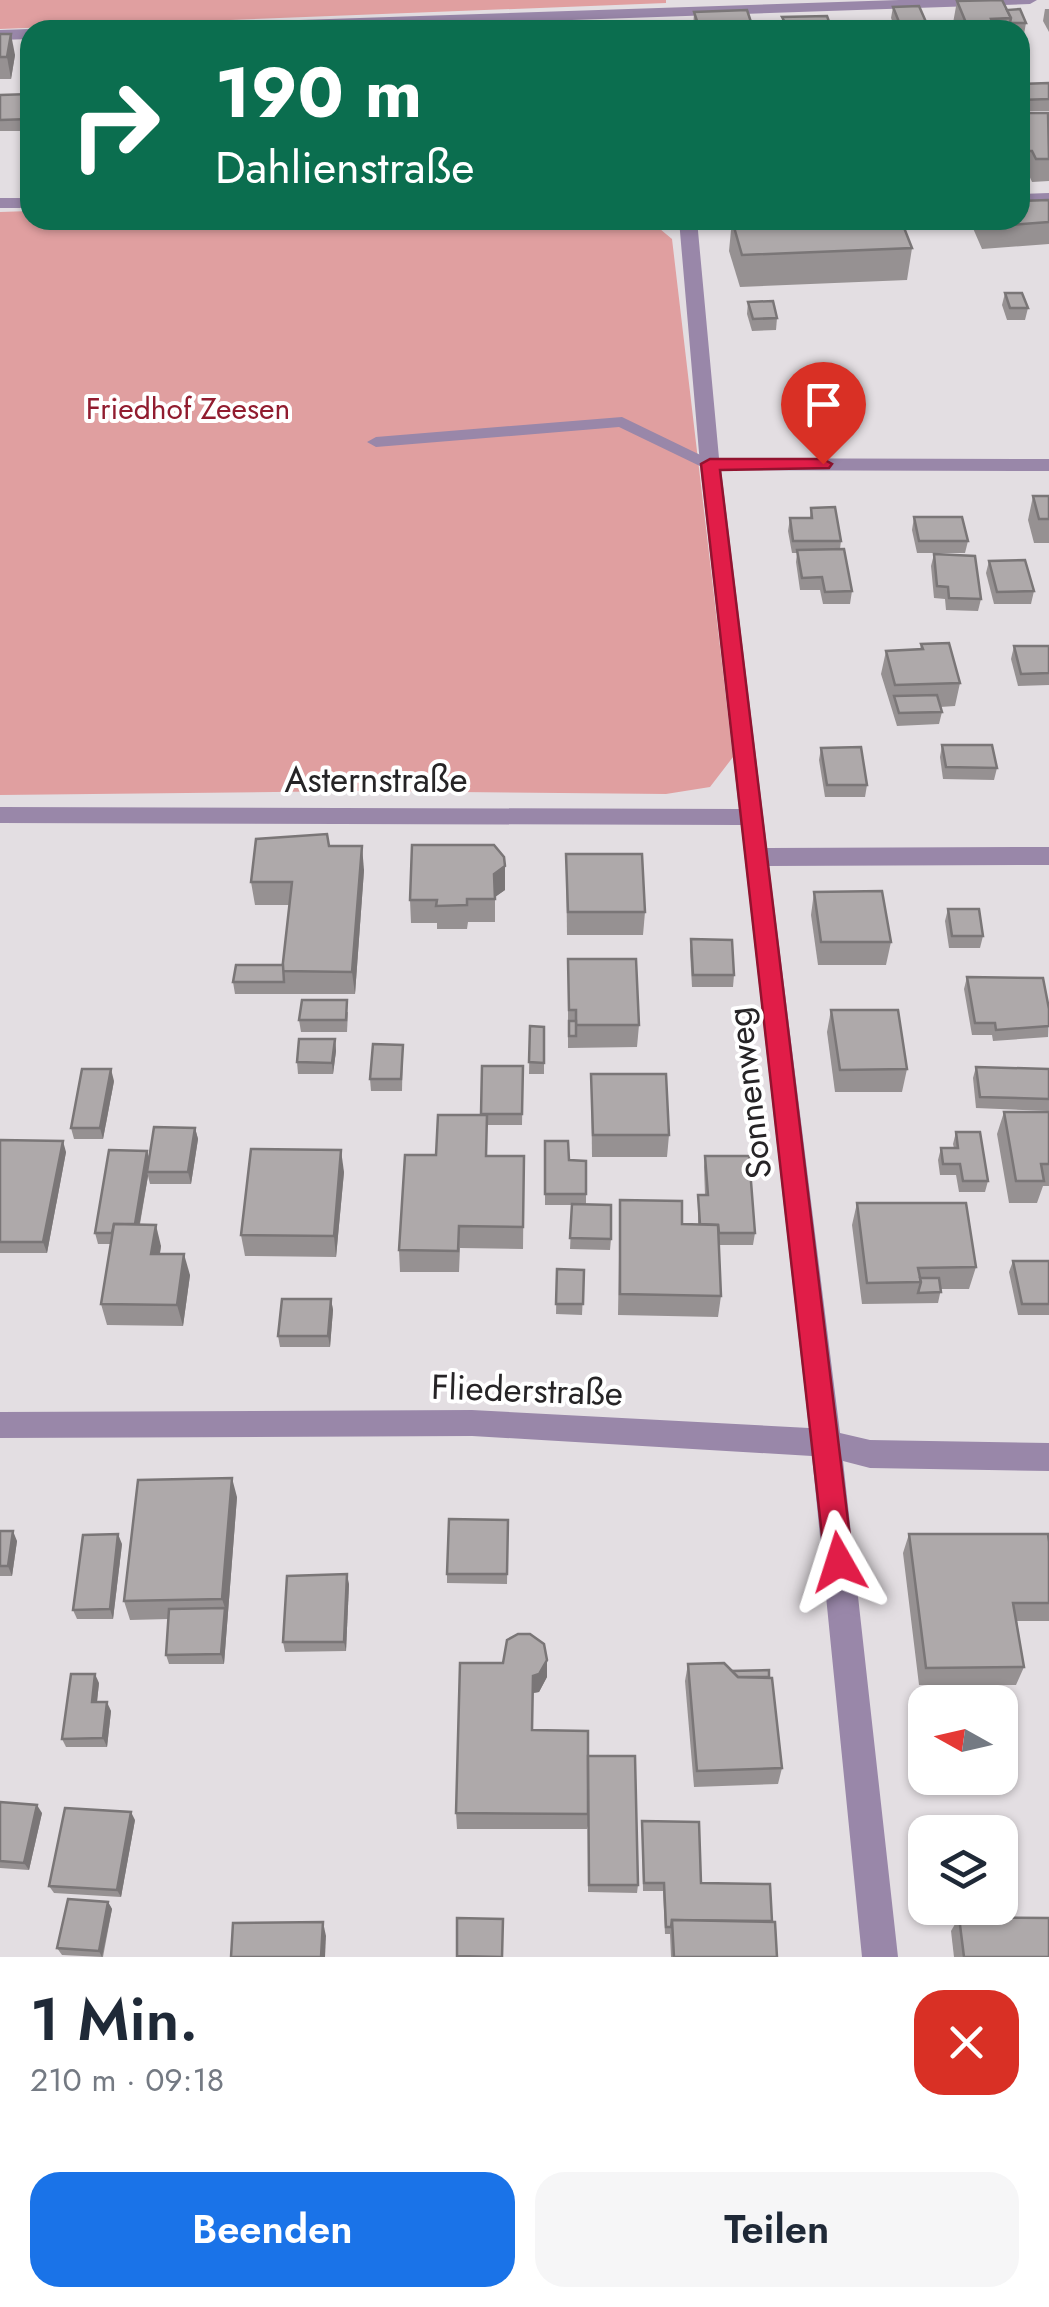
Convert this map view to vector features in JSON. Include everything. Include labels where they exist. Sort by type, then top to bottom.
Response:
[{"type":"street","points":[[630,20],[1030,0]]},
{"type":"street","name":"Sonnenweg","points":[[689,230],[710,464],[826,1443],[880,1957]]},
{"type":"street","points":[[710,464],[1049,465]]},
{"type":"street","name":"Asternstraße","points":[[0,816],[752,816]]},
{"type":"street","points":[[757,858],[1049,856]]},
{"type":"street","name":"Fliederstraße","points":[[0,1425],[472,1423],[826,1443],[870,1454],[1049,1457]]},
{"type":"lane","points":[[376,442],[622,422],[669,441],[710,464]]},
{"type":"green space","points":[[0,0],[666,0],[231,20],[20,20],[20,28],[0,29]]},
{"type":"green space","name":"Friedhof Zeesen","points":[[20,211],[20,230],[661,230],[672,239],[733,757],[710,787],[666,794],[357,791],[0,795],[0,212]]},
{"type":"building","points":[[1002,0],[1011,18],[965,20],[957,1]]},
{"type":"building","points":[[919,6],[925,20],[898,20],[893,7]]},
{"type":"building","points":[[1020,9],[1025,20],[1011,20],[1007,10]]},
{"type":"building","points":[[747,10],[750,20],[697,20],[694,12]]},
{"type":"building","points":[[827,16],[828,20],[784,20],[782,17]]},
{"type":"building","points":[[0,34],[11,34],[7,57],[0,57]]},
{"type":"building","points":[[1049,83],[1049,99],[1030,100],[1030,84]]},
{"type":"building","points":[[20,94],[20,119],[0,120],[0,95]]},
{"type":"building","points":[[1030,113],[1048,113],[1049,159],[1036,159]]},
{"type":"building","points":[[1049,200],[1049,222],[1030,224],[1030,201]]},
{"type":"building","points":[[735,230],[905,230],[912,248],[742,255]]},
{"type":"building","points":[[1005,293],[1022,293],[1028,308],[1010,308]]},
{"type":"building","points":[[773,301],[777,318],[753,319],[748,302]]},
{"type":"building","points":[[1033,496],[1049,496],[1049,519],[1039,519]]},
{"type":"building","points":[[835,507],[841,541],[793,541],[790,518],[812,518],[811,508]]},
{"type":"building","points":[[914,517],[962,517],[968,541],[919,541]]},
{"type":"building","points":[[844,549],[852,591],[825,592],[822,577],[802,578],[797,550]]},
{"type":"building","points":[[934,554],[975,556],[981,599],[949,598],[948,587],[937,586]]},
{"type":"building","points":[[1025,560],[1034,591],[997,592],[989,561]]},
{"type":"building","points":[[949,643],[960,683],[895,685],[886,651]]},
{"type":"building","points":[[1014,646],[1049,646],[1049,673],[1021,674]]},
{"type":"building","points":[[937,695],[942,712],[899,713],[894,696]]},
{"type":"building","points":[[942,745],[992,745],[997,768],[946,767]]},
{"type":"building","points":[[861,747],[867,785],[827,785],[821,748]]},
{"type":"building","points":[[327,834],[329,846],[362,846],[352,972],[282,971],[292,882],[251,882],[256,839]]},
{"type":"building","points":[[412,845],[494,845],[504,857],[505,866],[494,874],[495,899],[467,899],[467,905],[436,906],[437,900],[410,900]]},
{"type":"building","points":[[566,854],[642,854],[645,912],[568,912]]},
{"type":"building","points":[[882,891],[891,942],[821,942],[814,892]]},
{"type":"building","points":[[948,909],[979,909],[983,936],[952,936]]},
{"type":"building","points":[[691,939],[732,940],[734,975],[693,975]]},
{"type":"building","points":[[568,959],[636,959],[639,1025],[576,1025],[576,1010],[569,1010]]},
{"type":"building","points":[[236,965],[283,965],[284,982],[233,982]]},
{"type":"building","points":[[967,977],[1043,978],[1049,1026],[996,1030],[995,1023],[975,1023]]},
{"type":"building","points":[[302,1000],[347,1000],[346,1020],[299,1020]]},
{"type":"building","points":[[831,1010],[898,1010],[907,1069],[840,1070]]},
{"type":"building","points":[[569,1021],[576,1021],[576,1036],[569,1036]]},
{"type":"building","points":[[530,1026],[544,1027],[544,1063],[529,1062]]},
{"type":"building","points":[[299,1039],[335,1039],[332,1063],[297,1062]]},
{"type":"building","points":[[373,1044],[403,1045],[401,1079],[370,1079]]},
{"type":"building","points":[[482,1066],[523,1066],[522,1114],[481,1114]]},
{"type":"building","points":[[976,1067],[1049,1069],[1049,1099],[980,1097]]},
{"type":"building","points":[[82,1069],[111,1069],[100,1128],[71,1128]]},
{"type":"building","points":[[591,1074],[666,1074],[669,1135],[593,1135]]},
{"type":"building","points":[[1004,1112],[1049,1112],[1049,1164],[1041,1164],[1044,1181],[1016,1181]]},
{"type":"building","points":[[438,1115],[487,1115],[486,1156],[524,1156],[523,1227],[459,1226],[458,1251],[399,1250],[405,1155],[436,1155]]},
{"type":"building","points":[[154,1127],[195,1128],[188,1172],[147,1172]]},
{"type":"building","points":[[956,1132],[980,1132],[988,1181],[963,1181],[960,1164],[943,1164],[941,1148],[958,1148]]},
{"type":"building","points":[[0,1140],[63,1141],[43,1242],[0,1242]]},
{"type":"building","points":[[545,1141],[568,1141],[569,1160],[586,1161],[586,1194],[545,1194]]},
{"type":"building","points":[[251,1149],[341,1150],[334,1236],[241,1235]]},
{"type":"building","points":[[109,1150],[147,1151],[135,1224],[114,1224],[112,1233],[95,1233]]},
{"type":"building","points":[[705,1156],[749,1156],[755,1233],[719,1233],[718,1225],[700,1224],[698,1195],[708,1195]]},
{"type":"building","points":[[620,1200],[682,1201],[682,1224],[718,1225],[721,1296],[620,1294]]},
{"type":"building","points":[[857,1203],[966,1203],[976,1267],[918,1268],[921,1282],[867,1283]]},
{"type":"building","points":[[572,1204],[611,1205],[611,1239],[570,1238]]},
{"type":"building","points":[[114,1224],[156,1225],[151,1254],[184,1254],[177,1305],[101,1304]]},
{"type":"building","points":[[1013,1261],[1049,1261],[1049,1304],[1022,1304]]},
{"type":"building","points":[[557,1269],[584,1270],[583,1304],[556,1304]]},
{"type":"building","points":[[920,1278],[939,1278],[941,1292],[918,1293]]},
{"type":"building","points":[[282,1299],[331,1299],[328,1336],[278,1336]]},
{"type":"building","points":[[232,1478],[222,1599],[124,1601],[138,1480]]},
{"type":"building","points":[[449,1519],[508,1520],[507,1574],[447,1574]]},
{"type":"building","points":[[0,1531],[13,1531],[8,1566],[0,1566]]},
{"type":"building","points":[[118,1534],[110,1609],[73,1610],[83,1535]]},
{"type":"building","points":[[909,1534],[1048,1534],[1049,1603],[1013,1603],[1024,1667],[926,1668]]},
{"type":"building","points":[[347,1574],[344,1642],[283,1642],[287,1576]]},
{"type":"building","points":[[225,1608],[221,1654],[166,1655],[169,1609]]},
{"type":"building","points":[[518,1634],[530,1634],[544,1644],[547,1660],[539,1674],[533,1676],[532,1730],[588,1731],[588,1814],[456,1813],[460,1663],[503,1663],[507,1640]]},
{"type":"building","points":[[724,1663],[738,1677],[772,1678],[782,1768],[697,1771],[688,1664]]},
{"type":"building","points":[[769,1670],[769,1677],[738,1677],[732,1671]]},
{"type":"building","points":[[71,1674],[95,1674],[92,1702],[107,1702],[103,1738],[62,1739]]},
{"type":"building","points":[[588,1756],[635,1756],[638,1885],[589,1885]]},
{"type":"building","points":[[0,1802],[37,1805],[24,1863],[0,1861]]},
{"type":"building","points":[[65,1808],[131,1812],[117,1890],[49,1886]]},
{"type":"building","points":[[642,1821],[699,1822],[701,1883],[770,1884],[772,1921],[672,1920],[671,1927],[666,1927],[664,1883],[644,1883]]},
{"type":"building","points":[[68,1899],[108,1902],[99,1951],[57,1948]]},
{"type":"building","points":[[457,1918],[503,1919],[502,1957],[457,1956]]},
{"type":"building","points":[[1018,1918],[1049,1918],[1049,1957],[964,1957],[960,1925],[1018,1925]]},
{"type":"building","points":[[672,1920],[775,1922],[777,1957],[674,1957]]},
{"type":"building","points":[[323,1922],[321,1957],[231,1957],[233,1923]]},
{"type":"route","points":[[823,464],[710,464],[839,1562]]}]
